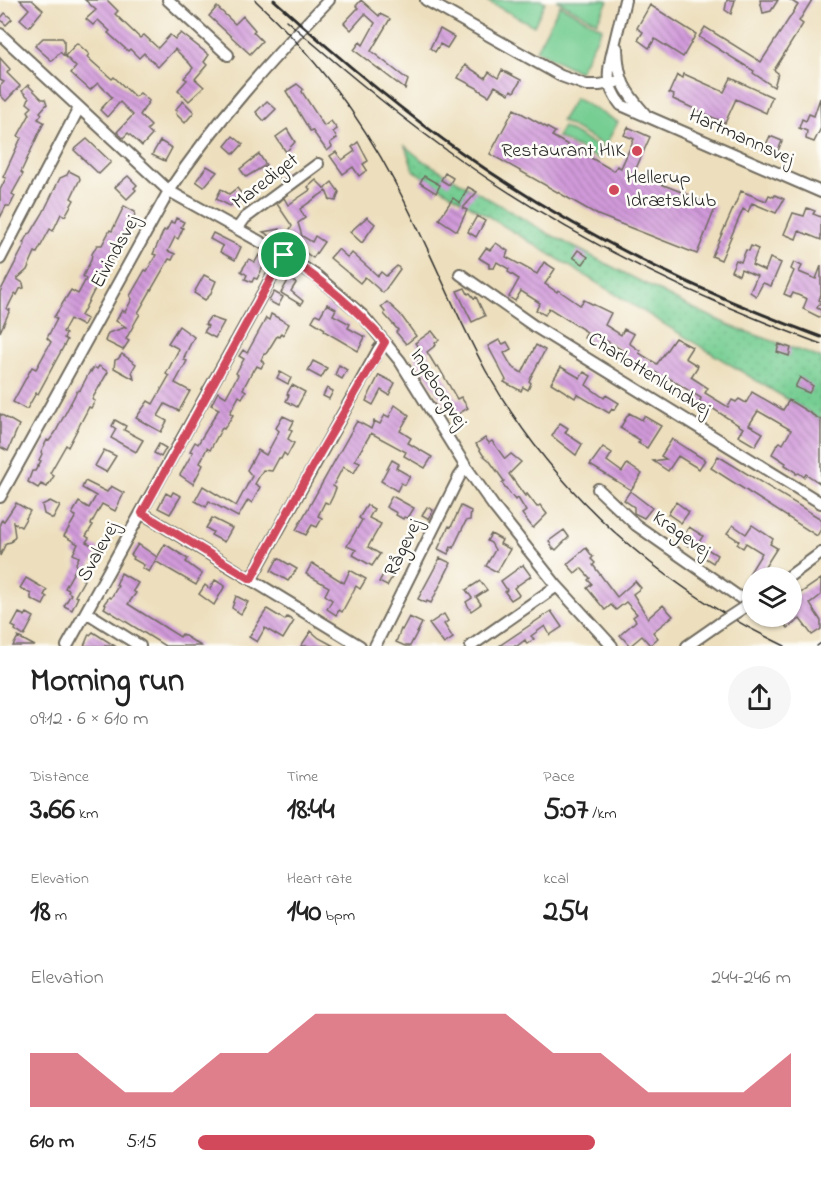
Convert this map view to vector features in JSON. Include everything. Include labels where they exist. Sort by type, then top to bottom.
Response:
[{"type":"street","points":[[168,0],[228,55]]},
{"type":"street","name":"Eivindsvej","points":[[0,497],[169,192],[205,139],[328,0]]},
{"type":"street","points":[[426,0],[561,76],[585,85],[621,81]]},
{"type":"street","points":[[609,84],[608,71],[625,0]]},
{"type":"street","name":"Ingeborgvej","points":[[0,34],[169,192],[284,255],[318,277],[363,316],[400,361],[466,468],[495,508],[557,586],[612,646]]},
{"type":"street","name":"Hartmannsvej","points":[[616,38],[621,81],[632,99],[647,116]]},
{"type":"street","name":"Hartmannsvej","points":[[609,84],[621,105],[821,192]]},
{"type":"street","points":[[0,259],[79,108]]},
{"type":"street","name":"Marediget","points":[[237,229],[245,218],[318,164]]},
{"type":"street","name":"Svalevej","points":[[67,646],[284,255]]},
{"type":"street","name":"Charlottenlundvej","points":[[460,274],[534,326],[821,503]]},
{"type":"street","points":[[251,579],[319,455],[385,342]]},
{"type":"street","name":"Rågevej","points":[[375,646],[459,477],[466,468]]},
{"type":"street","name":"Kragevej","points":[[598,489],[636,525],[742,597]]},
{"type":"street","points":[[142,513],[360,646]]},
{"type":"street","points":[[802,567],[821,553]]},
{"type":"street","points":[[471,646],[557,586]]},
{"type":"street","points":[[687,646],[742,609]]},
{"type":"street","points":[[86,612],[140,646]]},
{"type":"green space","points":[[485,0],[541,0],[545,2],[534,26]]},
{"type":"green space","points":[[556,0],[606,0],[608,1],[597,22]]},
{"type":"green space","points":[[560,5],[602,28],[579,72],[536,50]]},
{"type":"green space","points":[[575,98],[618,122],[605,146],[561,121]]},
{"type":"green space","points":[[563,127],[604,150],[599,159],[557,137]]},
{"type":"green space","points":[[405,146],[422,160],[549,234],[684,304],[733,327],[821,358],[821,420],[414,171]]},
{"type":"building","points":[[20,0],[32,0],[43,10],[29,27],[20,19],[29,9]]},
{"type":"building","points":[[85,0],[107,0],[118,11],[115,14],[140,38],[144,35],[158,48],[170,35],[175,39],[181,33],[209,55],[204,62],[207,65],[195,79],[204,87],[189,101],[178,90],[187,80],[184,78],[193,68],[175,49],[158,67],[144,53],[139,58],[108,33],[110,31],[98,20],[93,25],[86,19],[96,10]]},
{"type":"building","points":[[361,0],[379,16],[380,14],[390,19],[371,51],[408,80],[405,89],[354,50],[360,42],[363,45],[375,23],[365,14],[351,30],[344,23],[358,8],[356,6]]},
{"type":"building","points":[[727,0],[735,0],[731,14],[725,10]]},
{"type":"building","points":[[760,0],[778,0],[771,11],[763,13]]},
{"type":"building","points":[[790,0],[812,0],[799,21],[803,24],[774,70],[778,73],[774,87],[753,73],[754,71],[699,37],[705,27],[761,62],[798,5]]},
{"type":"building","points":[[650,5],[696,34],[683,57],[655,39],[649,48],[638,40],[643,32],[637,28]]},
{"type":"building","points":[[217,7],[235,24],[243,16],[255,30],[253,32],[262,41],[250,54],[209,16]]},
{"type":"building","points":[[5,13],[12,19],[6,25],[0,19]]},
{"type":"building","points":[[440,29],[454,37],[447,48],[440,44],[435,52],[430,48]]},
{"type":"building","points":[[43,38],[62,38],[64,56],[60,52],[52,61],[35,46]]},
{"type":"building","points":[[77,43],[89,54],[87,57],[112,79],[114,77],[135,97],[140,93],[149,101],[140,115],[151,126],[147,130],[152,135],[142,146],[128,133],[123,138],[117,132],[133,115],[120,102],[107,117],[100,110],[112,97],[98,83],[90,90],[71,73],[76,67],[65,56]]},
{"type":"building","points":[[0,58],[10,69],[7,73],[20,86],[6,101],[0,95],[0,86],[4,82],[0,80]]},
{"type":"building","points":[[465,65],[485,78],[489,72],[498,78],[502,70],[521,80],[514,92],[511,90],[509,94],[495,86],[489,96],[458,78]]},
{"type":"building","points":[[684,74],[724,92],[731,78],[772,97],[766,113],[736,99],[725,123],[673,99],[674,95],[669,93],[677,75],[683,78]]},
{"type":"building","points":[[297,84],[303,89],[302,92],[324,126],[331,121],[337,129],[333,132],[337,138],[330,143],[332,147],[327,151],[312,130],[310,131],[286,91]]},
{"type":"building","points":[[28,85],[42,99],[45,99],[47,104],[40,112],[42,114],[38,119],[44,122],[21,172],[23,174],[12,194],[15,196],[10,206],[6,206],[0,218],[0,190],[6,178],[3,177],[21,138],[18,136],[30,114],[28,111],[32,107],[27,103],[29,98],[22,91]]},
{"type":"building","points":[[820,98],[821,128],[814,142],[806,139],[807,131],[799,128],[802,119],[806,121],[809,114],[814,116]]},
{"type":"building","points":[[183,101],[194,112],[185,123],[175,110]]},
{"type":"building","points":[[267,101],[276,109],[264,121],[256,112]]},
{"type":"building","name":"Hellerup Idrætsklub","points":[[514,109],[555,132],[552,136],[614,171],[617,166],[621,168],[634,139],[624,135],[628,127],[650,137],[634,173],[716,206],[697,254],[598,215],[490,154]]},
{"type":"building","points":[[287,129],[295,142],[286,152],[276,137]]},
{"type":"building","points":[[233,136],[243,144],[234,154],[225,146]]},
{"type":"building","points":[[770,136],[782,141],[777,153],[765,147]]},
{"type":"building","points":[[87,139],[111,162],[99,174],[74,150]]},
{"type":"building","points":[[160,141],[172,148],[165,161],[152,155]]},
{"type":"building","points":[[358,142],[368,161],[363,164],[367,170],[359,176],[353,167],[343,174],[330,156],[336,152],[342,160],[355,151],[352,147]]},
{"type":"building","points":[[259,154],[266,165],[246,177],[240,169]]},
{"type":"building","points":[[207,166],[217,172],[204,187],[196,181]]},
{"type":"building","points":[[69,171],[79,176],[80,179],[71,198],[74,200],[65,216],[61,214],[53,231],[50,229],[37,253],[35,252],[27,270],[17,279],[23,283],[24,288],[20,289],[17,295],[15,293],[0,332],[0,292],[28,234],[31,233],[43,213],[60,178],[67,175]]},
{"type":"building","points":[[285,171],[289,176],[281,182],[277,176]]},
{"type":"building","points":[[445,173],[453,178],[449,185],[441,180]]},
{"type":"building","points":[[128,176],[137,185],[134,188],[136,190],[127,199],[115,187]]},
{"type":"building","points":[[424,176],[440,185],[436,193],[420,183]]},
{"type":"building","points":[[316,180],[326,190],[325,188],[332,182],[339,192],[336,201],[330,200],[326,191],[300,209],[305,218],[298,223],[302,236],[312,242],[315,236],[324,242],[313,258],[285,238],[292,226],[277,204],[284,198],[288,205],[310,190],[308,187]]},
{"type":"building","points":[[468,187],[477,192],[463,208],[467,210],[457,231],[439,219],[453,198],[460,203]]},
{"type":"building","points":[[237,188],[244,197],[230,206],[216,199],[221,189],[229,194]]},
{"type":"building","points":[[741,191],[766,201],[769,195],[784,199],[776,213],[752,203],[748,212],[743,209],[721,260],[712,256]]},
{"type":"building","points":[[124,206],[135,212],[134,218],[103,273],[102,282],[98,283],[81,316],[87,319],[83,326],[70,319],[63,332],[67,340],[38,394],[36,393],[25,409],[13,402],[32,367],[36,369],[51,342],[47,338],[57,319],[54,317],[71,290],[78,294],[86,279],[83,276],[92,254],[97,245],[102,245],[110,230],[112,231]]},
{"type":"building","points":[[807,208],[815,211],[813,214],[821,217],[821,240],[799,231],[796,239],[784,234],[793,213],[804,216]]},
{"type":"building","points":[[477,216],[485,221],[476,237],[468,232]]},
{"type":"building","points":[[367,217],[375,224],[362,243],[350,232]]},
{"type":"building","points":[[176,218],[184,222],[178,239],[175,237],[168,251],[175,254],[172,260],[169,259],[138,313],[140,314],[126,339],[129,341],[123,350],[105,341],[108,333],[126,327],[116,321],[122,310],[125,312],[132,299],[130,296],[156,255],[153,254],[164,230],[166,231],[171,222],[174,223]]},
{"type":"building","points":[[280,229],[275,239],[263,232]]},
{"type":"building","points":[[213,233],[241,247],[235,260],[220,252],[223,246],[210,239]]},
{"type":"building","points":[[496,243],[508,251],[506,257],[537,274],[544,262],[555,269],[545,284],[580,305],[584,300],[611,313],[605,325],[621,335],[624,329],[634,334],[629,343],[640,351],[639,353],[657,364],[675,338],[692,347],[685,358],[698,366],[691,377],[708,388],[705,393],[728,407],[732,400],[736,402],[739,399],[746,403],[752,392],[783,410],[789,400],[821,420],[821,484],[806,474],[804,477],[799,473],[796,474],[785,465],[786,463],[772,454],[780,442],[783,444],[791,430],[758,411],[749,425],[763,433],[755,446],[738,436],[743,428],[709,406],[701,410],[699,404],[701,398],[669,378],[668,380],[648,368],[647,371],[641,367],[640,369],[624,359],[627,353],[607,341],[601,348],[584,338],[587,332],[549,308],[545,315],[536,310],[540,303],[521,291],[515,301],[509,297],[519,279],[497,262],[494,268],[489,268],[489,264],[479,258],[486,248],[490,250]]},
{"type":"building","points":[[751,246],[758,249],[752,265],[765,271],[770,258],[781,263],[771,286],[763,283],[756,296],[750,292],[757,276],[741,269],[739,275],[731,271],[736,260],[741,262],[746,250],[749,251]]},
{"type":"building","points":[[338,249],[348,258],[352,253],[378,276],[381,272],[386,276],[397,266],[400,269],[383,293],[365,277],[360,283],[330,258]]},
{"type":"building","points":[[578,250],[588,257],[583,264],[573,257]]},
{"type":"building","points":[[259,255],[267,259],[257,279],[254,278],[252,282],[245,279],[247,275],[241,271],[249,259],[255,262]]},
{"type":"building","points":[[794,262],[802,266],[799,272],[816,279],[821,266],[819,300],[821,301],[817,308],[821,310],[821,318],[803,309],[807,299],[793,293],[791,297],[784,294],[794,271],[791,269]]},
{"type":"building","points":[[204,275],[216,281],[210,295],[205,300],[194,293]]},
{"type":"building","points":[[289,279],[296,283],[291,291],[303,301],[301,305],[281,293]]},
{"type":"building","points":[[465,288],[468,294],[476,297],[485,316],[472,322],[457,291]]},
{"type":"building","points":[[274,292],[283,297],[278,306],[269,301]]},
{"type":"building","points":[[387,302],[400,314],[416,336],[406,344],[396,332],[398,330],[384,314],[381,307]]},
{"type":"building","points":[[327,304],[336,309],[333,315],[350,324],[348,328],[365,337],[358,351],[324,331],[325,329],[312,321],[316,314],[320,316]]},
{"type":"building","points":[[271,314],[289,324],[283,335],[281,333],[279,337],[277,336],[264,354],[261,360],[264,363],[261,368],[257,366],[253,370],[243,389],[246,391],[242,398],[239,396],[230,413],[233,415],[224,429],[222,428],[210,450],[207,448],[200,463],[203,465],[193,484],[180,475],[193,452],[190,451],[195,442],[198,444],[219,409],[211,405],[218,392],[226,397],[244,359],[239,356],[243,350],[247,353],[266,318],[269,320]]},
{"type":"building","points":[[210,317],[224,322],[215,338],[204,332],[208,326],[205,324]]},
{"type":"building","points":[[179,326],[194,337],[184,357],[187,361],[175,383],[190,391],[179,411],[165,404],[158,416],[167,421],[161,432],[136,418],[148,401],[153,404],[169,376],[166,374],[179,349],[168,343]]},
{"type":"building","points":[[432,331],[439,340],[427,352],[457,399],[461,397],[468,408],[455,416],[438,395],[414,356],[421,351],[415,343]]},
{"type":"building","points":[[499,340],[503,344],[507,342],[511,349],[504,353],[512,367],[522,373],[536,345],[545,350],[529,381],[531,383],[528,390],[523,387],[521,391],[504,382],[506,380],[488,346]]},
{"type":"building","points":[[779,344],[791,348],[789,356],[777,352]]},
{"type":"building","points":[[122,354],[136,364],[132,371],[134,379],[114,368],[115,360]]},
{"type":"building","points":[[313,361],[327,368],[321,378],[308,371]]},
{"type":"building","points":[[339,365],[347,370],[342,379],[335,375]]},
{"type":"building","points":[[99,366],[108,372],[92,399],[95,401],[91,408],[89,407],[68,447],[66,445],[50,473],[54,476],[47,487],[41,484],[38,488],[28,482],[32,471],[35,471],[41,461],[39,460],[41,452],[47,440],[49,441],[55,433],[90,371]]},
{"type":"building","points":[[561,367],[580,378],[584,372],[591,376],[586,385],[604,398],[606,395],[619,403],[609,413],[577,394],[575,398],[551,383]]},
{"type":"building","points":[[280,372],[291,378],[288,384],[277,378]]},
{"type":"building","points":[[379,375],[395,383],[389,395],[381,390],[373,405],[366,401]]},
{"type":"building","points":[[800,377],[813,386],[809,393],[795,387]]},
{"type":"building","points":[[292,385],[305,392],[297,407],[286,401]]},
{"type":"building","points":[[327,388],[333,391],[329,399],[323,396]]},
{"type":"building","points":[[395,405],[409,415],[400,431],[411,438],[408,443],[432,457],[425,468],[404,456],[406,452],[371,433],[355,460],[360,462],[354,473],[343,467],[333,486],[336,488],[329,504],[325,502],[318,516],[322,518],[317,527],[312,525],[306,535],[296,530],[357,421],[371,429],[374,421],[380,424],[385,415],[389,417]]},
{"type":"building","points":[[629,413],[642,420],[644,416],[661,426],[647,448],[638,443],[640,440],[620,428]]},
{"type":"building","points":[[0,414],[19,425],[8,451],[0,447]]},
{"type":"building","points":[[283,416],[294,421],[288,439],[294,443],[287,456],[284,453],[281,459],[279,458],[272,471],[263,470],[255,484],[260,487],[252,503],[248,500],[238,517],[209,501],[206,507],[195,501],[203,486],[236,506],[252,476],[247,470],[258,450],[266,455],[279,431],[276,428]]},
{"type":"building","points":[[115,420],[126,426],[124,430],[143,440],[136,452],[111,438],[116,429],[112,426]]},
{"type":"building","points":[[560,423],[568,428],[565,433],[582,444],[576,455],[552,436]]},
{"type":"building","points":[[485,438],[489,443],[492,441],[505,459],[511,454],[521,462],[509,474],[525,496],[527,494],[537,507],[540,505],[547,514],[533,528],[522,514],[526,511],[518,498],[515,500],[502,483],[504,481],[476,444]]},
{"type":"building","points":[[672,439],[705,460],[699,469],[678,456],[668,471],[653,461],[666,459],[661,456]]},
{"type":"building","points":[[159,444],[166,448],[161,457],[154,453]]},
{"type":"building","points":[[603,447],[612,453],[607,461],[622,472],[627,464],[642,474],[631,490],[590,465]]},
{"type":"building","points":[[104,450],[116,456],[106,472],[95,466]]},
{"type":"building","points":[[718,456],[821,519],[821,529],[817,536],[711,468]]},
{"type":"building","points":[[392,460],[399,464],[396,468],[410,476],[405,485],[401,483],[397,491],[381,481]]},
{"type":"building","points":[[85,481],[107,492],[111,486],[124,493],[115,511],[102,504],[91,524],[93,525],[86,536],[89,538],[86,542],[100,549],[82,579],[84,580],[75,596],[78,597],[72,610],[64,606],[71,594],[65,588],[77,566],[79,557],[73,554],[78,544],[64,536],[76,516],[72,514],[79,502],[89,508],[96,496],[82,488]]},
{"type":"building","points":[[630,491],[652,508],[644,518],[634,513],[634,507],[624,500]]},
{"type":"building","points":[[173,492],[181,496],[170,514],[158,508],[166,493],[171,496]]},
{"type":"building","points":[[392,496],[414,508],[408,518],[403,519],[386,507]]},
{"type":"building","points":[[50,501],[60,506],[53,519],[44,514],[42,505]]},
{"type":"building","points":[[676,502],[689,512],[681,523],[668,514]]},
{"type":"building","points":[[16,503],[30,511],[21,527],[13,522],[15,536],[11,542],[6,543],[0,556],[0,523],[4,521]]},
{"type":"building","points":[[367,505],[374,509],[369,518],[381,524],[368,547],[380,554],[372,566],[353,555],[356,550],[347,546],[362,520],[359,518]]},
{"type":"building","points":[[461,506],[471,511],[470,520],[466,521],[448,554],[438,549]]},
{"type":"building","points":[[427,507],[433,510],[429,519],[422,515]]},
{"type":"building","points":[[212,518],[232,528],[224,542],[211,535],[213,532],[206,528]]},
{"type":"building","points":[[733,525],[746,534],[752,525],[773,539],[770,544],[777,548],[765,567],[753,567],[762,553],[746,543],[743,548],[737,544],[739,541],[727,533]]},
{"type":"building","points":[[689,527],[703,536],[695,548],[681,541]]},
{"type":"building","points":[[564,530],[569,537],[556,550],[553,549],[549,541]]},
{"type":"building","points":[[491,534],[502,540],[500,544],[510,549],[497,572],[486,566],[495,550],[487,541]]},
{"type":"building","points":[[138,544],[157,557],[149,572],[142,568],[144,565],[133,559],[131,555]]},
{"type":"building","points":[[165,544],[188,559],[186,562],[202,574],[196,585],[155,561]]},
{"type":"building","points":[[586,548],[593,557],[591,559],[595,563],[593,565],[617,597],[635,581],[641,588],[633,594],[648,618],[663,605],[673,616],[653,632],[658,638],[650,645],[642,636],[630,646],[620,635],[636,621],[633,617],[637,614],[626,602],[616,610],[611,605],[605,610],[587,588],[592,584],[588,580],[590,578],[581,568],[575,573],[567,564]]},
{"type":"building","points":[[707,549],[717,555],[713,563],[702,556]]},
{"type":"building","points":[[278,558],[297,569],[288,581],[271,571]]},
{"type":"building","points":[[440,558],[451,563],[431,603],[427,601],[426,603],[418,599]]},
{"type":"building","points":[[312,563],[344,583],[350,570],[366,579],[360,589],[356,586],[342,612],[339,610],[336,615],[327,609],[332,600],[325,595],[329,587],[306,574]]},
{"type":"building","points":[[523,565],[531,576],[514,588],[519,595],[511,600],[501,581]]},
{"type":"building","points":[[121,573],[138,583],[133,591],[136,593],[128,604],[180,637],[182,634],[201,646],[165,646],[104,608],[106,605],[104,604],[109,597],[111,598],[118,586],[116,585]]},
{"type":"building","points":[[384,573],[392,577],[387,586],[379,582]]},
{"type":"building","points":[[26,578],[47,590],[44,595],[47,597],[43,605],[31,599],[31,594],[20,588]]},
{"type":"building","points":[[821,579],[821,595],[810,604],[821,621],[821,629],[812,635],[802,622],[802,592]]},
{"type":"building","points":[[215,580],[225,586],[214,605],[199,594],[205,585],[210,589]]},
{"type":"building","points":[[480,581],[487,590],[476,597],[481,604],[471,611],[466,602],[472,598],[466,590]]},
{"type":"building","points":[[236,596],[248,602],[241,614],[232,608]]},
{"type":"building","points":[[267,609],[285,620],[287,617],[294,621],[283,639],[265,628],[257,642],[249,637]]},
{"type":"building","points":[[551,611],[562,627],[550,635],[545,626],[531,636],[534,639],[527,644],[525,640],[517,646],[499,646]]},
{"type":"building","points":[[19,613],[25,616],[27,613],[34,617],[24,636],[12,626]]},
{"type":"building","points":[[444,614],[448,621],[444,624],[453,638],[444,644],[429,624]]},
{"type":"building","points":[[409,617],[422,623],[410,646],[405,646],[396,642]]},
{"type":"building","points":[[311,631],[319,638],[334,646],[301,646]]},
{"type":"building","points":[[93,632],[115,646],[84,646],[89,634]]},
{"type":"building","points":[[18,637],[35,646],[13,646]]},
{"type":"tram line","points":[[255,0],[315,63],[366,133],[407,206],[486,371],[513,415],[544,457],[614,532],[653,565],[695,595],[785,646]]},
{"type":"tram line","points":[[286,20],[414,126],[501,188],[545,215],[634,264],[680,286],[821,344]]},
{"type":"tram line","points":[[817,646],[821,643]]},
{"type":"railway","points":[[274,0],[343,61],[415,119],[465,155],[549,209],[682,280],[821,337]]},
{"type":"place","name":"Restaurant HIK","points":[[637,151]]},
{"type":"place","name":"Hellerup Idrætsklub","points":[[614,190]]},
{"type":"route","points":[[284,255],[339,294],[363,316],[385,342],[319,455],[251,579],[142,513],[284,255]]}]
